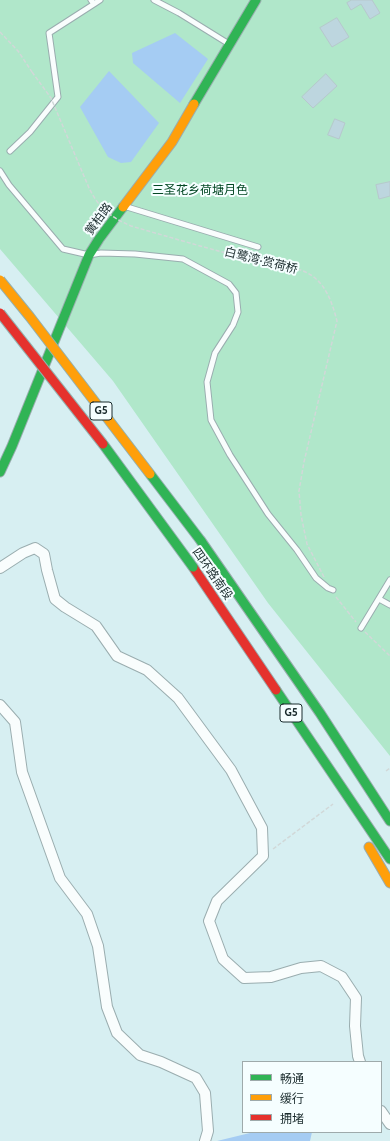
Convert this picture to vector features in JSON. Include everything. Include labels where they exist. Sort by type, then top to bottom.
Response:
[{"type":"main road","name":"黉柏路","points":[[0,472],[12,446],[89,255],[99,239],[172,142],[256,0]]},
{"type":"main road","name":"四环路南段","points":[[0,280],[30,317],[201,542],[320,713],[390,821]]},
{"type":"main road","name":"四环路南段","points":[[0,313],[107,449],[193,567],[390,859]]},
{"type":"main road","points":[[290,669],[385,796]]},
{"type":"main road","points":[[301,728],[390,883]]},
{"type":"street","points":[[0,568],[23,553],[36,548],[44,554],[47,570],[56,599],[65,607],[96,626],[117,656],[147,670],[178,698],[231,770],[262,828],[263,856],[217,901],[209,922],[223,959],[244,978],[271,977],[301,968],[321,966],[342,977],[356,998],[355,1026],[360,1061]]},
{"type":"street","points":[[0,705],[15,722],[22,772],[60,878],[86,914],[96,939],[106,1007],[117,1032],[140,1055],[161,1062],[196,1078],[205,1093],[208,1131],[205,1141]]},
{"type":"street","points":[[382,1112],[390,1124]]},
{"type":"lane","points":[[10,152],[30,132],[58,97],[49,33],[93,2],[100,0]]},
{"type":"lane","points":[[154,0],[179,13],[230,44]]},
{"type":"lane","points":[[0,171],[9,185],[63,249],[89,255],[101,253],[135,254],[182,259],[229,284],[236,293],[238,312],[233,325],[215,353],[207,382],[211,420],[230,455],[268,514],[297,550],[316,578],[328,588],[333,590]]},
{"type":"lane","points":[[124,206],[258,247]]},
{"type":"lane","points":[[361,628],[390,580]]},
{"type":"lane","points":[[379,598],[390,605]]},
{"type":"path","name":"白鹭湾·赏荷桥","points":[[0,32],[18,51],[51,98],[88,188],[96,201],[106,212],[119,221],[131,226],[260,262],[294,268],[314,277],[326,291],[334,307],[337,321],[304,462],[299,491],[301,515],[307,544],[324,577]]},
{"type":"path","points":[[333,590],[336,597],[353,620],[390,656]]},
{"type":"path","points":[[386,771],[390,768]]},
{"type":"path","points":[[263,856],[333,804]]},
{"type":"green space","name":"三圣花乡荷塘月色","points":[[0,0],[390,0],[390,756],[268,603],[113,381],[0,249]]},
{"type":"water","points":[[175,33],[208,59],[180,103],[133,63],[132,53]]},
{"type":"water","points":[[109,71],[159,123],[131,162],[121,163],[108,157],[80,107]]},
{"type":"water","points":[[250,1133],[312,1133],[310,1141],[217,1141]]},
{"type":"building","points":[[352,0],[372,0],[380,13],[370,19],[361,4],[351,10],[347,3]]},
{"type":"building","points":[[337,18],[349,37],[332,47],[320,28]]},
{"type":"building","points":[[326,74],[337,86],[313,108],[302,97]]},
{"type":"building","points":[[335,119],[345,123],[339,139],[328,135]]},
{"type":"building","points":[[390,182],[390,196],[379,199],[376,185]]},
{"type":"traffic: fast","points":[[194,104],[256,0]]},
{"type":"traffic: fast","points":[[0,472],[12,446],[89,255],[123,207]]},
{"type":"traffic: fast","points":[[103,444],[193,567]]},
{"type":"traffic: fast","points":[[150,474],[201,541]]},
{"type":"traffic: fast","points":[[201,541],[320,713],[390,821]]},
{"type":"traffic: fast","points":[[276,690],[390,859]]},
{"type":"traffic: slow","points":[[123,207],[172,142],[194,104]]},
{"type":"traffic: slow","points":[[0,280],[150,474]]},
{"type":"traffic: slow","points":[[369,847],[390,883]]},
{"type":"traffic: jam","points":[[0,313],[103,444]]},
{"type":"traffic: jam","points":[[193,567],[276,690]]}]
